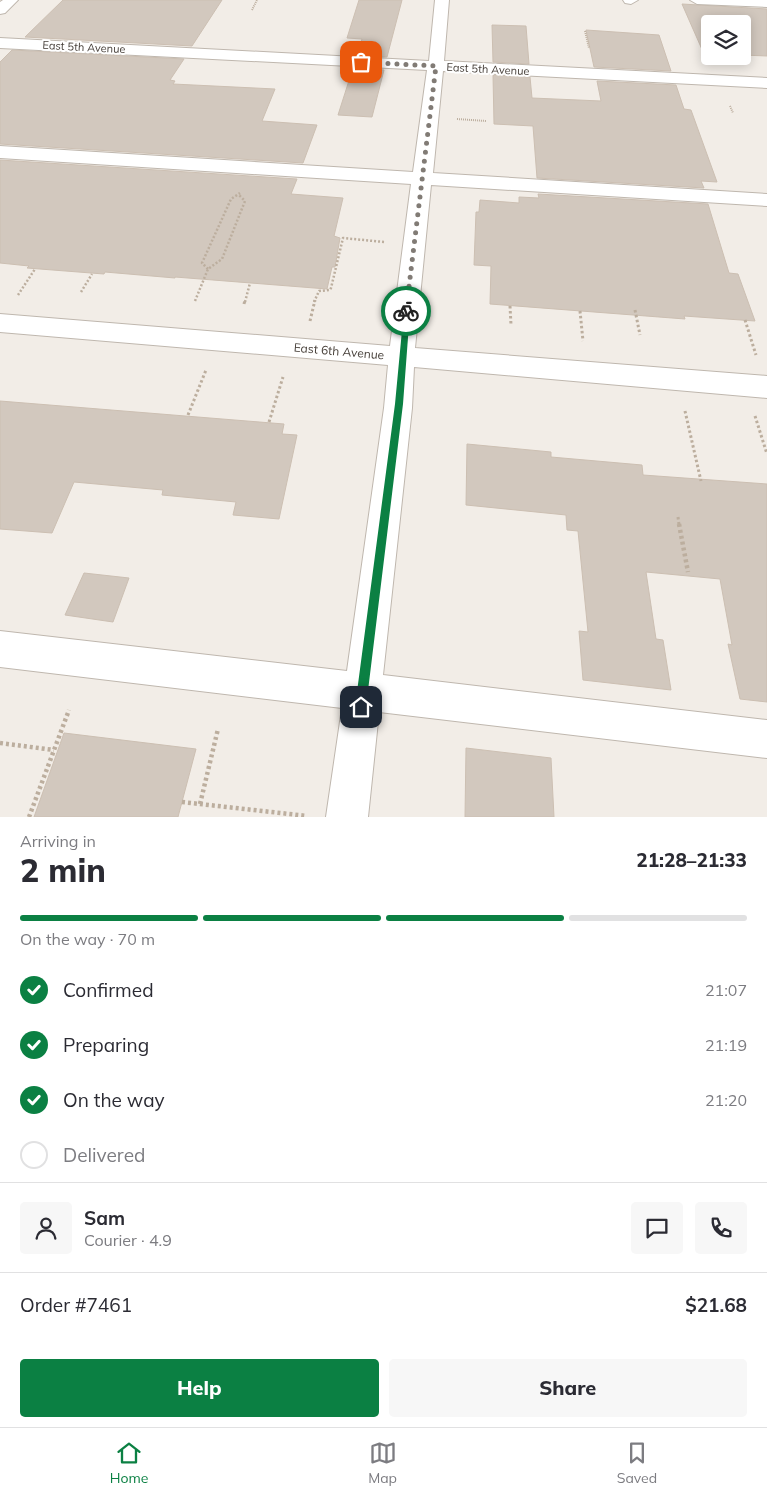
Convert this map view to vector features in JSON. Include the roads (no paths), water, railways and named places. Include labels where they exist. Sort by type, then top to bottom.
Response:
[{"type":"street","points":[[0,10],[11,0]]},
{"type":"street","points":[[347,817],[399,404],[405,317],[436,66],[442,0]]},
{"type":"street","points":[[697,0],[767,3]]},
{"type":"street","name":"East 5th Avenue","points":[[0,43],[767,84]]},
{"type":"street","points":[[0,152],[767,200]]},
{"type":"street","name":"East 6th Avenue","points":[[0,323],[767,387]]},
{"type":"street","points":[[0,649],[767,739]]}]
